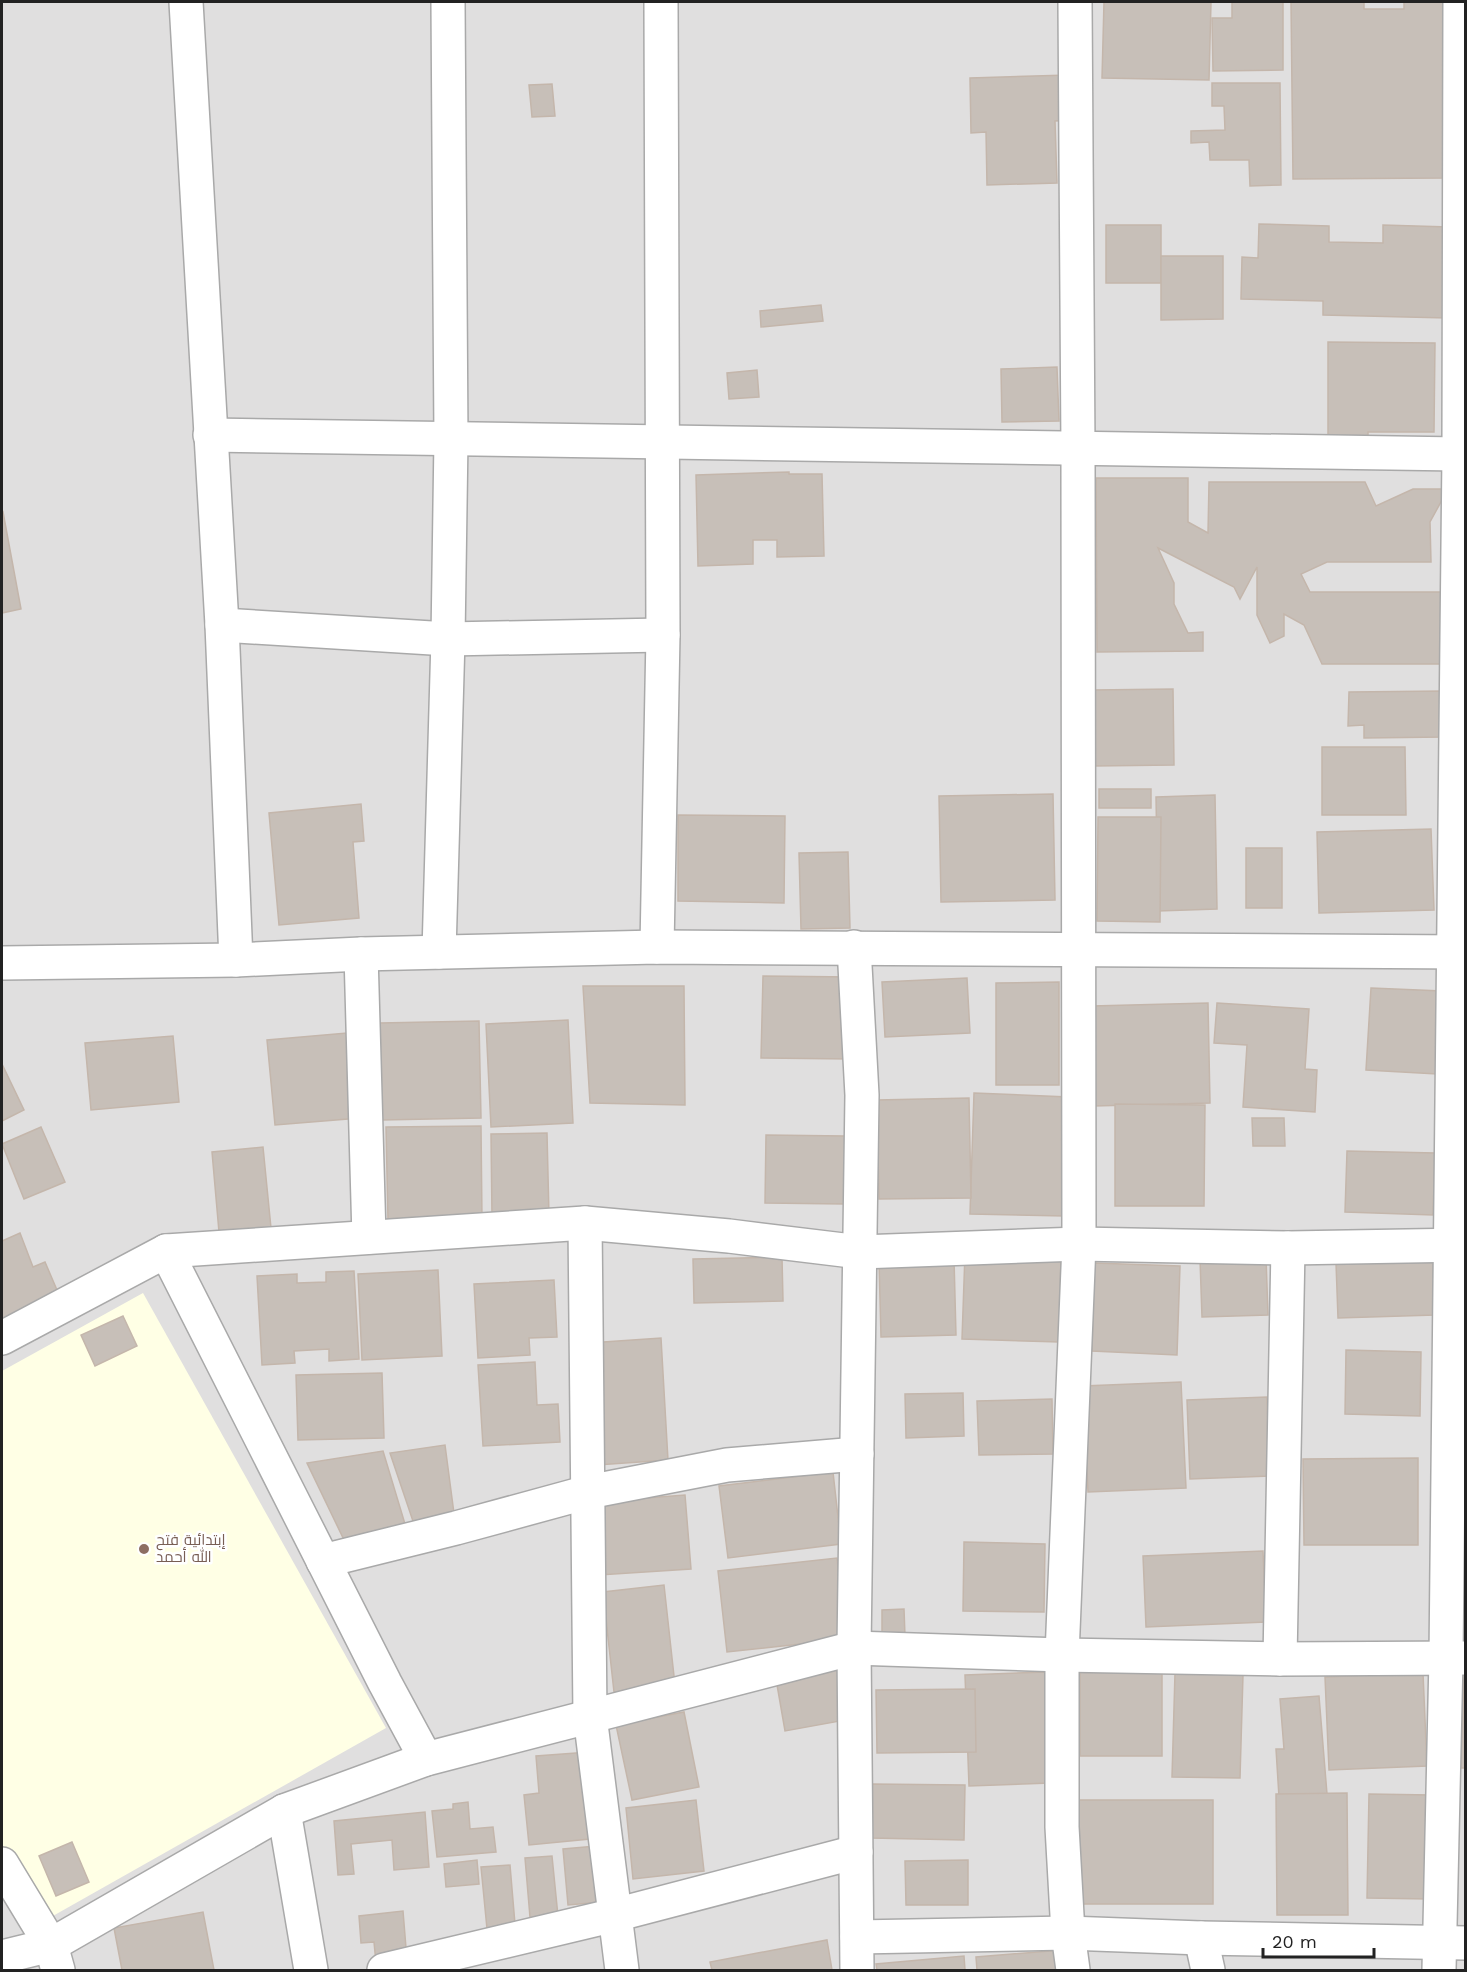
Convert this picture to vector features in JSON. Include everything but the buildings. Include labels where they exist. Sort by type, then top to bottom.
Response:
[{"type":"street","points":[[186,2],[222,625],[236,960]]},
{"type":"street","points":[[439,951],[451,439],[448,2]]},
{"type":"street","points":[[657,947],[663,635],[662,2]]},
{"type":"street","points":[[1073,1971],[1068,1933],[1062,1827],[1062,1655],[1078,1245],[1078,449],[1075,2]]},
{"type":"street","points":[[857,1937],[1068,1933],[1448,1952],[1456,1658],[1462,454],[1460,2]]},
{"type":"street","points":[[210,435],[1462,454]]},
{"type":"street","points":[[222,625],[448,639],[663,635]]},
{"type":"street","points":[[2,963],[236,960],[439,951],[657,947],[1460,952]]},
{"type":"street","points":[[854,947],[862,1095],[854,1648],[856,1971]]},
{"type":"street","points":[[361,954],[369,1237]]},
{"type":"street","points":[[2,1338],[166,1251],[585,1223],[729,1236],[860,1252],[1078,1245],[1288,1248],[1458,1245]]},
{"type":"street","points":[[585,1223],[590,1716],[622,1971]]},
{"type":"street","points":[[1280,1659],[1288,1248]]},
{"type":"street","points":[[166,1251],[385,1683],[426,1759]]},
{"type":"street","points":[[323,1561],[588,1492],[727,1465],[857,1454]]},
{"type":"street","points":[[2,1957],[54,1958],[284,1811],[426,1759],[854,1648],[1280,1659],[1456,1658]]},
{"type":"street","points":[[284,1811],[311,1971]]},
{"type":"street","points":[[384,1971],[615,1915],[856,1852]]},
{"type":"street","points":[[2,1864],[54,1958]]},
{"type":"street","points":[[1202,1938],[1208,1971]]},
{"type":"shaded area","points":[[2,2],[1465,2],[1465,1970],[2,1970]]},
{"type":"shaded area","name":"إبتدائية فتح الله أحمد","points":[[143,1293],[386,1728],[44,1921],[2,1847],[2,1371]]},
{"type":"place","name":"إبتدائية فتح الله أحمد","points":[[144,1549]]}]
